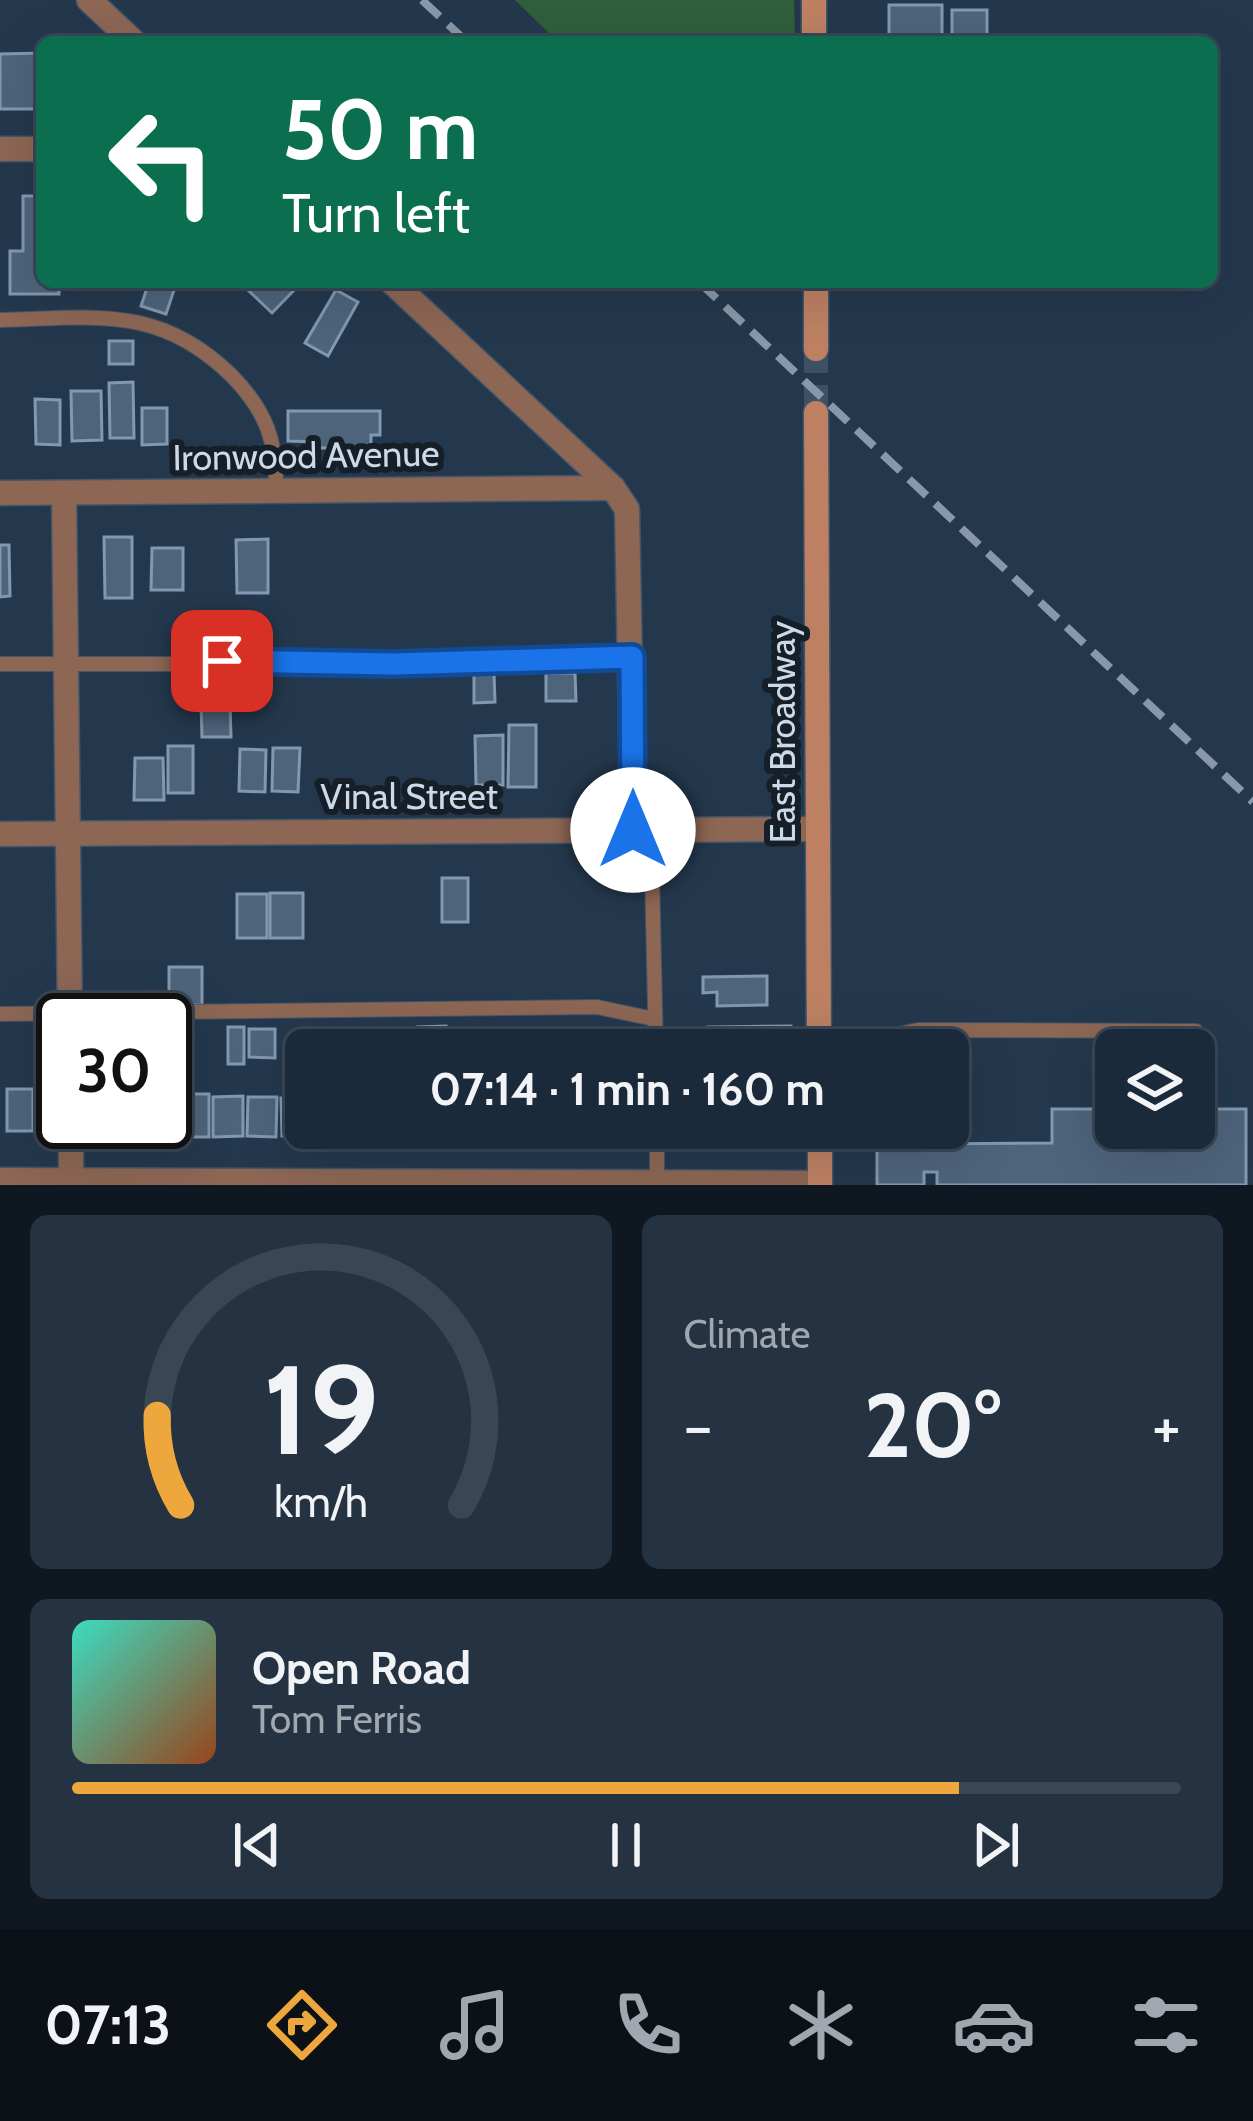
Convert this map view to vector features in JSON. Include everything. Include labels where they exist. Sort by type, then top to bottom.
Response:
[{"type":"street","points":[[89,0],[128,36]]},
{"type":"street","points":[[814,0],[814,36]]},
{"type":"street","points":[[0,149],[36,149]]},
{"type":"street","points":[[398,288],[613,488],[627,509],[632,538],[632,657],[642,830]]},
{"type":"street","points":[[815,288],[816,349]]},
{"type":"street","name":"East Broadway","points":[[816,413],[820,1029]]},
{"type":"street","name":"Ironwood Avenue","points":[[0,493],[613,488]]},
{"type":"street","points":[[64,493],[70,993]]},
{"type":"street","name":"Vinal Street","points":[[0,834],[818,829]]},
{"type":"street","points":[[71,1149],[71,1182]]},
{"type":"street","points":[[0,1180],[820,1184],[820,1149]]},
{"type":"lane","points":[[0,320],[114,318],[166,327],[188,338],[241,386],[267,420],[276,454],[276,491]]},
{"type":"lane","points":[[0,664],[632,657]]},
{"type":"lane","points":[[642,830],[654,1029]]},
{"type":"lane","points":[[192,1015],[597,1007],[653,1019]]},
{"type":"lane","points":[[0,1013],[36,1016]]},
{"type":"lane","points":[[969,1030],[1095,1031]]},
{"type":"lane","points":[[657,1149],[657,1184]]},
{"type":"green space","points":[[515,0],[794,0],[795,36],[552,36]]},
{"type":"building","points":[[889,5],[942,5],[942,36],[889,36]]},
{"type":"building","points":[[952,10],[987,10],[987,36],[952,36]]},
{"type":"building","points":[[36,53],[36,109],[0,109],[0,54]]},
{"type":"building","points":[[23,196],[36,196],[36,288],[59,288],[59,294],[10,294],[10,251],[23,251]]},
{"type":"building","points":[[147,288],[175,288],[166,314],[141,306]]},
{"type":"building","points":[[252,288],[296,288],[272,313],[249,291]]},
{"type":"building","points":[[336,290],[358,302],[328,356],[305,343]]},
{"type":"building","points":[[109,341],[133,341],[133,364],[109,364]]},
{"type":"building","points":[[133,382],[134,438],[110,438],[109,383]]},
{"type":"building","points":[[71,391],[101,391],[102,440],[72,441]]},
{"type":"building","points":[[35,399],[60,400],[60,445],[36,444]]},
{"type":"building","points":[[142,408],[167,408],[167,444],[142,445]]},
{"type":"building","points":[[288,411],[380,411],[380,435],[371,435],[371,448],[317,448],[317,442],[288,441]]},
{"type":"building","points":[[104,537],[132,537],[132,598],[105,598]]},
{"type":"building","points":[[268,539],[268,593],[237,593],[236,540]]},
{"type":"building","points":[[0,545],[9,545],[10,596],[0,597]]},
{"type":"building","points":[[152,548],[183,548],[183,590],[151,590]]},
{"type":"building","points":[[494,672],[495,702],[474,703],[474,673]]},
{"type":"building","points":[[546,673],[575,673],[576,701],[546,701]]},
{"type":"building","points":[[230,703],[231,737],[202,737],[201,704]]},
{"type":"building","points":[[509,725],[536,725],[536,787],[508,787]]},
{"type":"building","points":[[503,735],[503,785],[476,785],[475,736]]},
{"type":"building","points":[[168,746],[193,746],[193,793],[168,793]]},
{"type":"building","points":[[273,748],[300,748],[298,792],[272,791]]},
{"type":"building","points":[[240,749],[266,750],[265,792],[239,791]]},
{"type":"building","points":[[135,758],[163,758],[164,800],[134,800]]},
{"type":"building","points":[[442,878],[468,878],[468,922],[442,922]]},
{"type":"building","points":[[270,893],[303,893],[303,938],[270,938]]},
{"type":"building","points":[[237,894],[267,894],[267,938],[237,938]]},
{"type":"building","points":[[169,967],[202,967],[202,1005],[192,1005],[192,993],[169,993]]},
{"type":"building","points":[[767,976],[767,1005],[717,1006],[717,992],[703,993],[703,977]]},
{"type":"building","points":[[791,1026],[791,1029],[708,1029]]},
{"type":"building","points":[[228,1027],[244,1027],[244,1064],[228,1064]]},
{"type":"building","points":[[249,1029],[275,1029],[275,1058],[249,1057]]},
{"type":"building","points":[[7,1089],[33,1089],[33,1131],[7,1131]]},
{"type":"building","points":[[192,1094],[209,1094],[209,1137],[192,1137]]},
{"type":"building","points":[[243,1096],[243,1136],[213,1137],[213,1097]]},
{"type":"building","points":[[248,1097],[277,1097],[276,1137],[247,1136]]},
{"type":"building","points":[[281,1098],[285,1098],[285,1136],[282,1136]]},
{"type":"building","points":[[1052,1109],[1095,1109],[1095,1149],[1215,1149],[1215,1109],[1246,1109],[1246,1185],[937,1185],[937,1172],[924,1172],[924,1185],[877,1185],[877,1149],[1052,1143]]},
{"type":"tunnel","points":[[816,349],[816,413]]},
{"type":"railway","points":[[422,0],[461,36]]},
{"type":"railway","points":[[705,288],[1253,802]]},
{"type":"route","points":[[222,661],[394,664],[474,658],[632,657],[633,830]]}]
